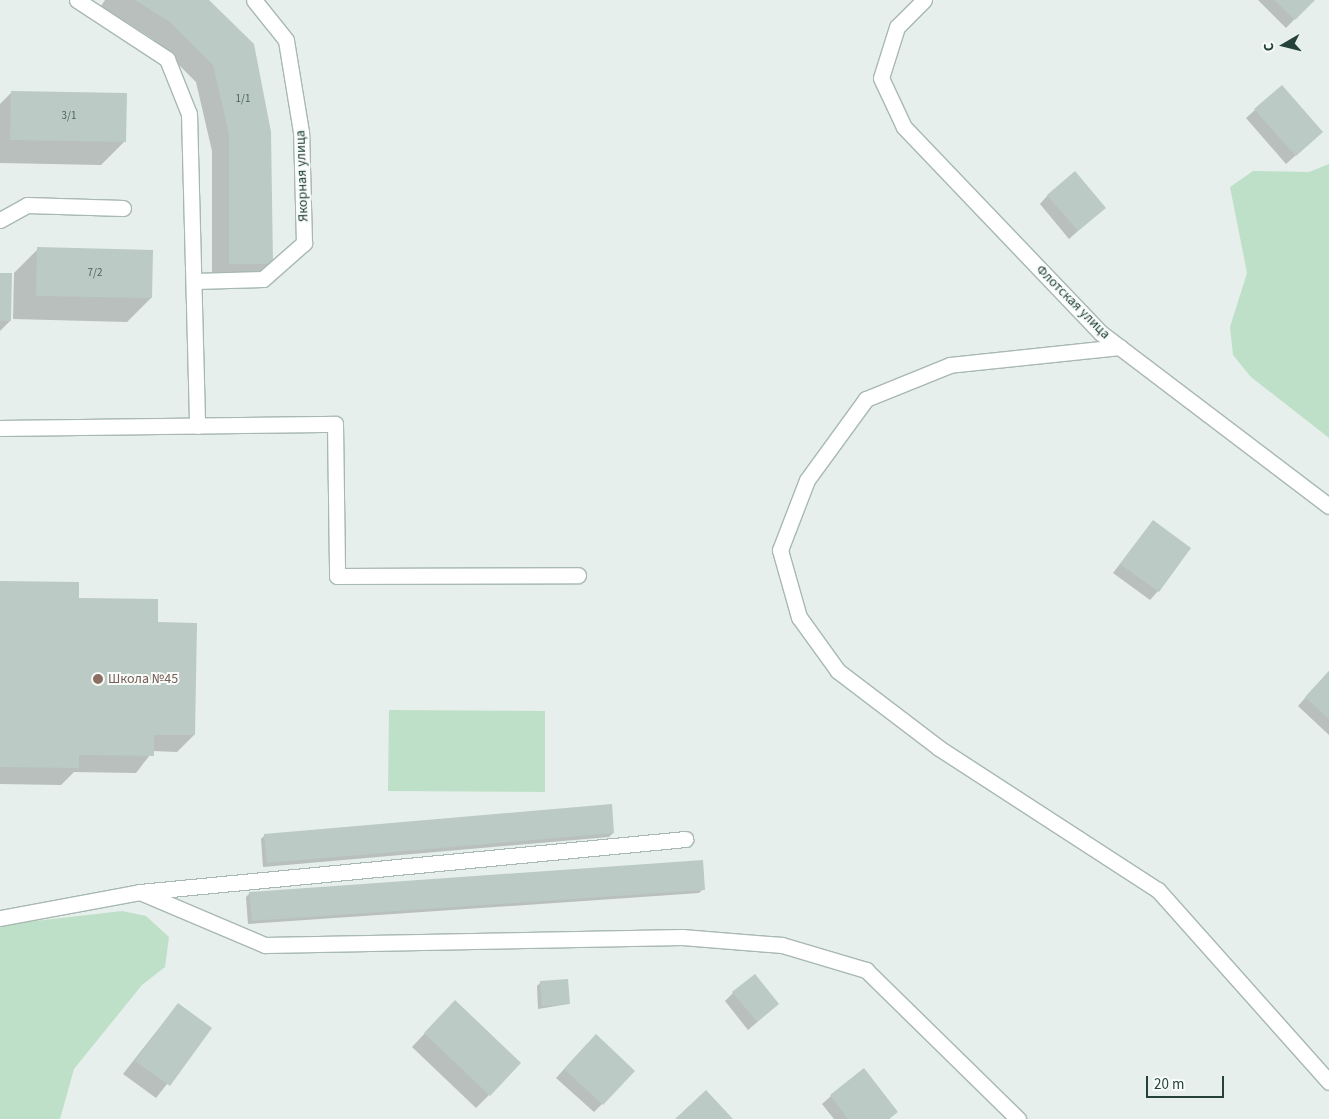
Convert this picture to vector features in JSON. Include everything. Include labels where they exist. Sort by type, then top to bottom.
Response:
[{"type":"street","points":[[77,0],[167,59],[190,114],[197,426]]},
{"type":"street","name":"Якорная улица","points":[[195,281],[263,279],[304,243],[301,132],[286,40],[254,0]]},
{"type":"street","name":"Флотская улица","points":[[924,0],[897,27],[881,78],[904,127],[1100,333],[1329,506]]},
{"type":"street","points":[[0,220],[27,205],[124,208]]},
{"type":"street","points":[[1120,347],[950,365],[866,399],[807,480],[780,550],[799,617],[838,671],[939,748],[1158,890],[1329,1082]]},
{"type":"street","points":[[0,428],[335,424],[337,576],[578,575]]},
{"type":"street","points":[[0,918],[140,892],[685,839]]},
{"type":"street","points":[[140,892],[265,945],[682,936],[782,945],[866,970],[1018,1119]]},
{"type":"green space","points":[[1329,164],[1329,438],[1251,377],[1233,355],[1230,327],[1247,273],[1230,187],[1253,171],[1309,172]]},
{"type":"green space","points":[[389,710],[545,711],[545,792],[388,791]]},
{"type":"green space","points":[[122,911],[146,916],[169,937],[165,967],[142,985],[74,1069],[60,1119],[0,1119],[0,925]]},
{"type":"building","points":[[135,0],[209,0],[254,44],[271,132],[273,264],[229,264],[229,134],[213,65],[170,22]]},
{"type":"building","points":[[1275,0],[1315,0],[1295,20]]},
{"type":"building","points":[[1282,85],[1323,132],[1296,156],[1254,109]]},
{"type":"building","points":[[11,91],[127,93],[126,142],[10,140]]},
{"type":"building","points":[[1075,171],[1106,208],[1078,231],[1047,195]]},
{"type":"building","points":[[37,247],[153,250],[152,298],[36,296]]},
{"type":"building","points":[[0,273],[12,273],[11,321],[0,321]]},
{"type":"building","points":[[1153,520],[1191,548],[1159,592],[1120,564]]},
{"type":"building","name":"Школа №45","points":[[0,581],[79,582],[79,598],[158,599],[158,622],[197,623],[195,735],[154,735],[154,756],[79,755],[79,768],[0,767]]},
{"type":"building","points":[[1329,671],[1329,719],[1305,697]]},
{"type":"building","points":[[612,804],[614,833],[267,863],[264,834]]},
{"type":"building","points":[[703,860],[705,890],[252,921],[249,892]]},
{"type":"building","points":[[755,974],[779,1004],[757,1022],[732,992]]},
{"type":"building","points":[[568,979],[570,1004],[542,1006],[540,981]]},
{"type":"building","points":[[455,1000],[521,1063],[490,1096],[424,1033]]},
{"type":"building","points":[[178,1003],[212,1028],[170,1086],[135,1061]]},
{"type":"building","points":[[596,1034],[635,1071],[603,1105],[564,1069]]},
{"type":"building","points":[[864,1068],[898,1112],[889,1119],[848,1119],[830,1095]]},
{"type":"building","points":[[706,1090],[733,1119],[675,1119]]},
{"type":"place","name":"Школа №45","points":[[98,679]]}]
